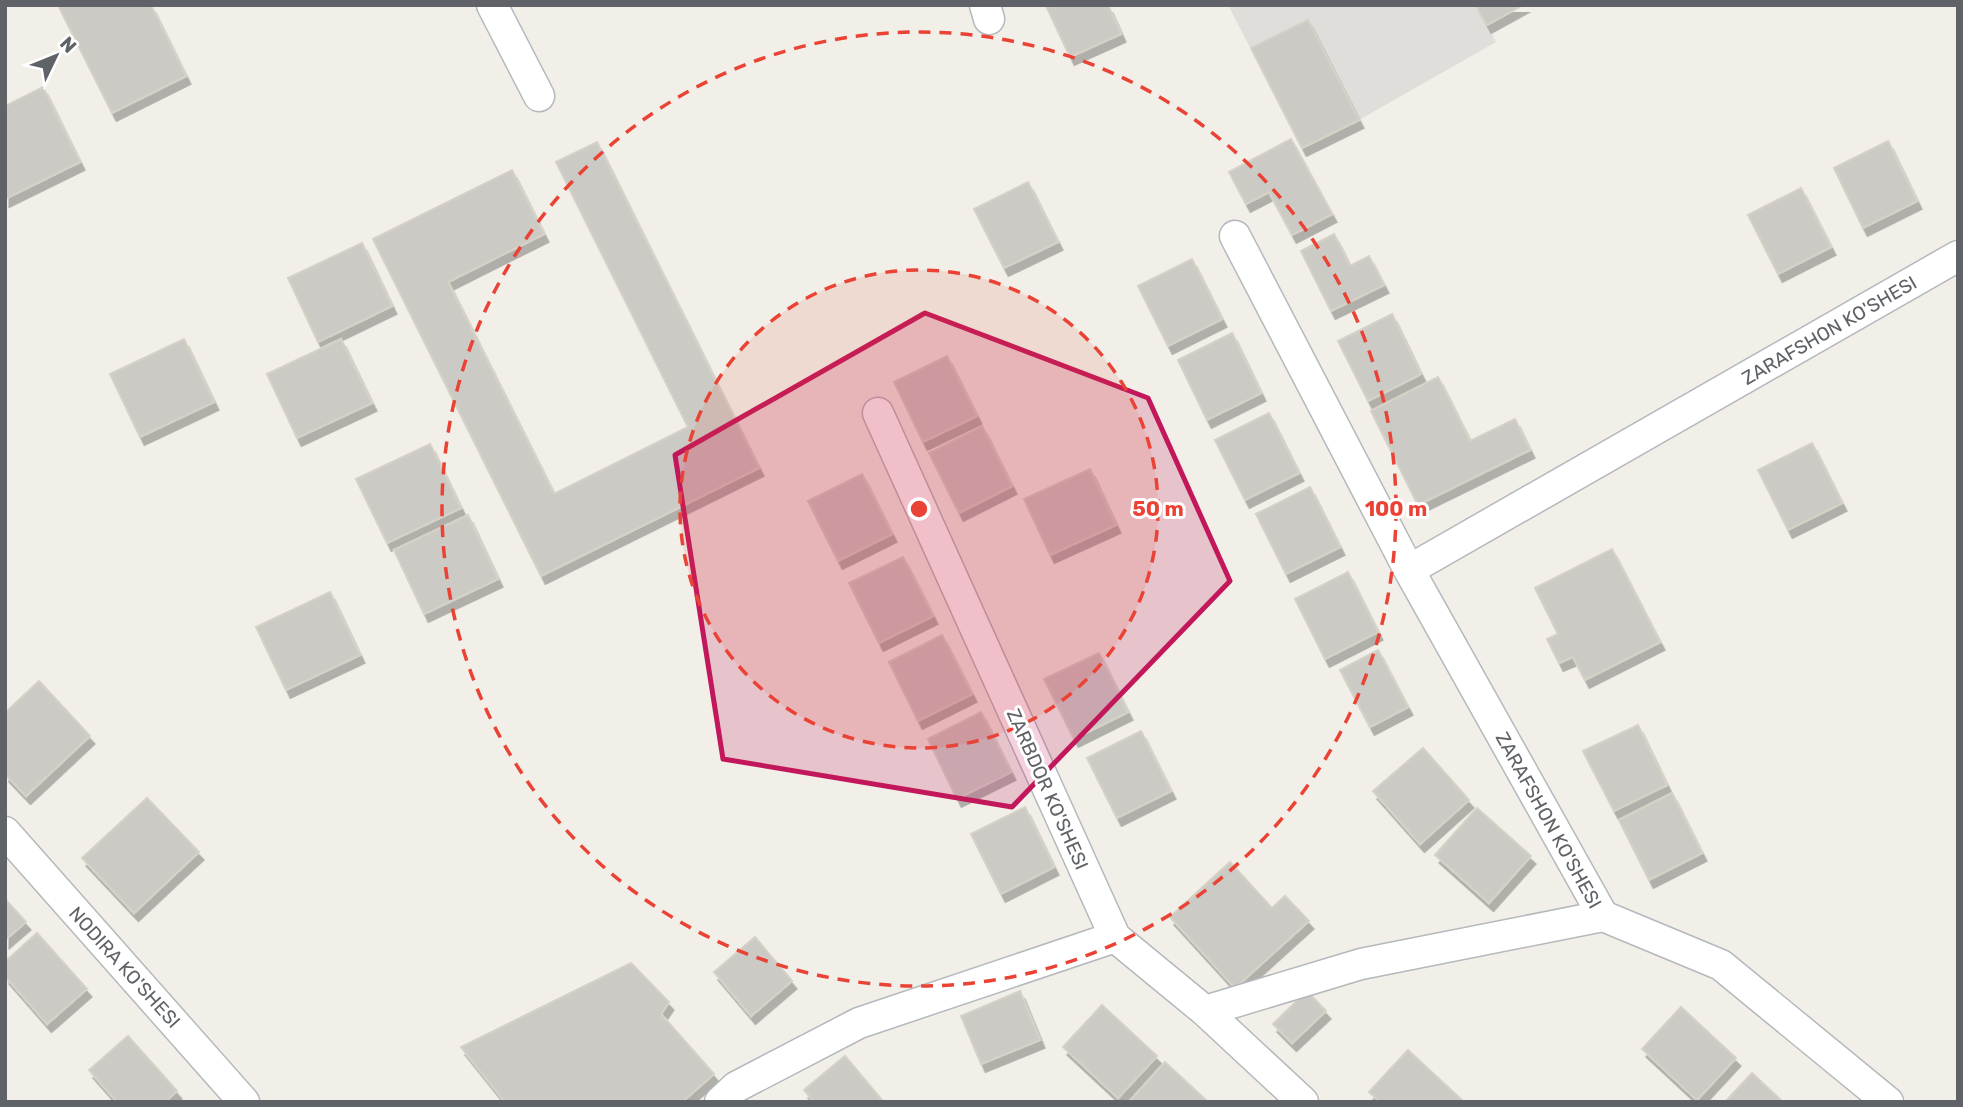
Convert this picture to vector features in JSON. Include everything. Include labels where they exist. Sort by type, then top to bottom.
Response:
[{"type":"street","points":[[492,5],[540,96]]},
{"type":"street","name":"ZARAFSHON KO'SHESI","points":[[1235,236],[1409,570],[1603,916],[1721,965],[1888,1102]]},
{"type":"street","name":"ZARAFSHON KO'SHESI","points":[[1409,570],[1958,256]]},
{"type":"street","name":"ZARBDOR KO'SHESI","points":[[878,413],[1115,937],[1205,1010],[1303,1102]]},
{"type":"street","name":"NODIRA KO'SHESI","points":[[5,832],[244,1102]]},
{"type":"street","points":[[1205,1010],[1361,964],[1603,916]]},
{"type":"street","points":[[735,1097],[859,1023],[1115,937]]},
{"type":"highlighted area","points":[[925,313],[1148,398],[1230,581],[1012,807],[723,759],[675,455]]},
{"type":"shaded area","points":[[1228,5],[1523,5],[1487,25],[1496,42],[1359,120],[1302,148]]},
{"type":"building","points":[[58,5],[151,5],[186,76],[112,113]]},
{"type":"building","points":[[1053,5],[1108,5],[1121,34],[1070,57],[1047,8]]},
{"type":"building","points":[[1476,5],[1523,5],[1487,25]]},
{"type":"building","points":[[1308,20],[1359,120],[1302,148],[1251,48]]},
{"type":"building","points":[[43,87],[80,162],[5,199],[5,106]]},
{"type":"building","points":[[1291,139],[1332,214],[1292,235],[1269,192],[1246,204],[1229,172]]},
{"type":"building","points":[[1888,141],[1917,201],[1863,228],[1834,168]]},
{"type":"building","points":[[597,142],[759,468],[541,576],[373,239],[512,170],[544,234],[448,282],[554,494],[688,427],[556,162]]},
{"type":"building","points":[[1028,182],[1058,242],[1004,268],[974,209]]},
{"type":"building","points":[[1801,188],[1831,247],[1778,274],[1748,215]]},
{"type":"building","points":[[1334,234],[1350,266],[1369,256],[1384,285],[1331,311],[1301,251]]},
{"type":"building","points":[[362,243],[392,306],[318,342],[288,278]]},
{"type":"building","points":[[1192,259],[1222,319],[1168,346],[1138,286]]},
{"type":"building","points":[[1392,314],[1421,374],[1368,401],[1338,341]]},
{"type":"building","points":[[1232,333],[1261,393],[1207,420],[1178,360]]},
{"type":"building","points":[[184,339],[214,402],[140,437],[110,374]]},
{"type":"building","points":[[341,339],[372,403],[297,438],[267,374]]},
{"type":"building","points":[[947,356],[977,416],[923,442],[894,382]]},
{"type":"building","points":[[1438,377],[1470,441],[1515,419],[1530,450],[1418,505],[1371,411]]},
{"type":"building","points":[[1269,413],[1299,473],[1245,500],[1215,440]]},
{"type":"building","points":[[982,426],[1012,486],[959,513],[929,453]]},
{"type":"building","points":[[1812,443],[1842,503],[1788,530],[1758,470]]},
{"type":"building","points":[[430,444],[461,508],[387,543],[356,479]]},
{"type":"building","points":[[1090,469],[1116,525],[1050,555],[1024,499]]},
{"type":"building","points":[[862,474],[892,534],[838,561],[808,501]]},
{"type":"building","points":[[1310,487],[1340,547],[1286,574],[1256,514]]},
{"type":"building","points":[[468,515],[498,579],[424,614],[394,550]]},
{"type":"building","points":[[1612,549],[1660,642],[1585,680],[1573,657],[1559,663],[1547,639],[1558,634],[1535,588]]},
{"type":"building","points":[[903,557],[933,616],[879,643],[849,583]]},
{"type":"building","points":[[1348,572],[1378,632],[1325,659],[1295,599]]},
{"type":"building","points":[[330,592],[360,655],[286,690],[256,627]]},
{"type":"building","points":[[942,635],[972,694],[918,721],[889,662]]},
{"type":"building","points":[[1378,650],[1408,707],[1370,727],[1340,670]]},
{"type":"building","points":[[1099,653],[1128,712],[1074,739],[1044,679]]},
{"type":"building","points":[[39,681],[90,736],[26,796],[5,774],[5,713]]},
{"type":"building","points":[[981,712],[1011,772],[957,799],[928,739]]},
{"type":"building","points":[[1638,725],[1667,785],[1614,811],[1583,751]]},
{"type":"building","points":[[1141,731],[1171,791],[1117,818],[1087,758]]},
{"type":"building","points":[[1423,748],[1469,800],[1420,844],[1373,791]]},
{"type":"building","points":[[1672,793],[1702,853],[1649,880],[1619,820]]},
{"type":"building","points":[[147,798],[199,852],[134,913],[82,858]]},
{"type":"building","points":[[1025,807],[1054,867],[1001,894],[971,834]]},
{"type":"building","points":[[1477,808],[1531,856],[1489,903],[1435,855]]},
{"type":"building","points":[[1230,862],[1272,908],[1285,896],[1309,921],[1235,988],[1170,917]]},
{"type":"building","points":[[5,899],[26,922],[5,940]]},
{"type":"building","points":[[37,933],[87,989],[47,1024],[5,976],[5,962]]},
{"type":"building","points":[[755,937],[792,981],[751,1016],[714,972]]},
{"type":"building","points":[[631,963],[669,1002],[661,1014],[714,1074],[682,1102],[505,1102],[461,1047]]},
{"type":"building","points":[[1020,991],[1040,1040],[981,1064],[961,1016]]},
{"type":"building","points":[[1307,991],[1326,1011],[1292,1043],[1273,1024]]},
{"type":"building","points":[[1102,1005],[1157,1056],[1118,1098],[1063,1047]]},
{"type":"building","points":[[1681,1007],[1736,1058],[1697,1100],[1642,1049]]},
{"type":"building","points":[[128,1036],[177,1091],[165,1102],[117,1102],[89,1070]]},
{"type":"building","points":[[1408,1050],[1463,1101],[1380,1102],[1369,1092]]},
{"type":"building","points":[[845,1056],[882,1100],[880,1102],[814,1102],[804,1090]]},
{"type":"building","points":[[1165,1062],[1208,1102],[1129,1102]]},
{"type":"building","points":[[1752,1073],[1783,1102],[1725,1102]]}]
